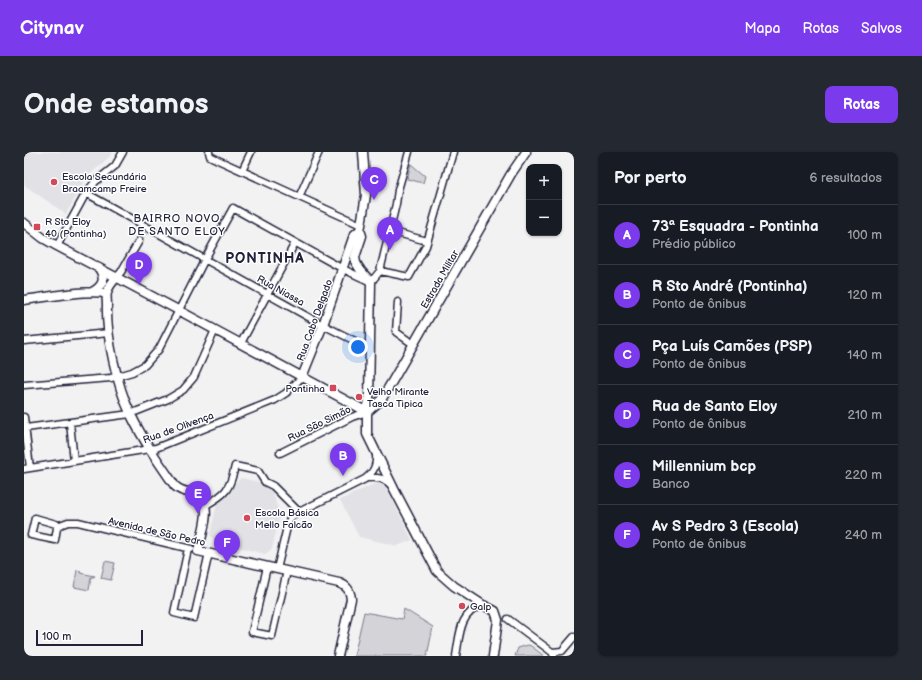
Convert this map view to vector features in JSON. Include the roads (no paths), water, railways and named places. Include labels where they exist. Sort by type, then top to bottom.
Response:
[{"type":"main road","points":[[363,152],[366,194],[361,227],[362,236],[356,257],[356,263],[360,271],[371,282],[367,434],[437,571],[454,586],[495,611],[498,620],[493,656]]},
{"type":"main road","name":"Estrada Militar","points":[[367,412],[381,400],[511,174],[526,152]]},
{"type":"main road","points":[[24,224],[57,246],[241,343],[367,412]]},
{"type":"main road","name":"Rua Cabo Delgado","points":[[302,376],[323,325],[354,234],[361,227]]},
{"type":"main road","points":[[91,292],[101,286],[104,281],[103,275],[99,268]]},
{"type":"main road","points":[[117,277],[111,284],[106,294],[109,333],[118,376],[130,414],[150,449],[178,489],[200,496],[206,505],[206,513],[198,551]]},
{"type":"main road","points":[[24,300],[91,292],[103,292],[106,294]]},
{"type":"main road","name":"Avenida de São Pedro","points":[[198,551],[339,583],[346,586],[350,594],[350,604],[338,656]]},
{"type":"street","points":[[57,246],[86,193],[95,182],[115,166],[123,152]]},
{"type":"street","points":[[209,152],[210,156],[361,227]]},
{"type":"street","points":[[242,171],[250,152]]},
{"type":"street","points":[[299,197],[319,152]]},
{"type":"street","points":[[24,385],[118,376],[132,372],[144,365],[159,348],[205,259],[234,208],[343,269],[371,282],[380,271],[398,190],[409,152]]},
{"type":"street","points":[[380,271],[409,277],[426,246],[453,152]]},
{"type":"street","name":"Rua Niassa","points":[[86,193],[146,230],[205,259],[323,325],[363,345],[370,346]]},
{"type":"street","points":[[390,231],[427,241]]},
{"type":"street","points":[[117,277],[139,241]]},
{"type":"street","points":[[241,343],[295,243]]},
{"type":"street","points":[[398,302],[396,332],[413,344]]},
{"type":"street","points":[[26,428],[130,414],[168,399],[183,390],[194,377],[216,330]]},
{"type":"street","points":[[24,341],[109,333]]},
{"type":"street","name":"Rua de Olivença","points":[[27,468],[150,449],[276,400],[286,393],[302,376]]},
{"type":"street","name":"Rua São Simão","points":[[280,453],[352,417],[367,412]]},
{"type":"street","points":[[24,417],[26,428],[27,468]]},
{"type":"street","points":[[70,423],[74,461]]},
{"type":"street","points":[[277,569],[288,523],[291,517],[366,479],[373,472],[376,464],[374,449]]},
{"type":"street","points":[[206,505],[220,497],[231,483],[235,466],[258,471],[265,482],[273,486],[299,512]]},
{"type":"street","points":[[366,479],[382,479],[389,483],[394,489]]},
{"type":"street","points":[[24,538],[31,535],[55,540],[57,526],[54,522],[35,518],[31,535]]},
{"type":"street","name":"Avenida de São Pedro","points":[[57,526],[68,522],[78,522],[198,551]]},
{"type":"street","points":[[188,549],[174,613],[194,618],[209,553]]},
{"type":"street","points":[[267,566],[252,632],[272,636],[287,571]]},
{"type":"street","points":[[456,656],[462,624],[466,615],[476,607],[483,605]]},
{"type":"street","points":[[508,619],[553,654],[562,651],[574,637]]},
{"type":"tunnel","points":[[139,241],[145,232]]},
{"type":"place","name":"Escola Secundária Braamcamp Freire","points":[[54,182]]},
{"type":"place","name":"Pça Luís Camões (PSP)","points":[[374,200]]},
{"type":"place","name":"R Sto Eloy 40 (Pontinha)","points":[[37,227]]},
{"type":"place","name":"73ª Esquadra - Pontinha","points":[[390,250]]},
{"type":"place","name":"Rua de Santo Eloy","points":[[139,285]]},
{"type":"place","name":"Pontinha","points":[[333,388]]},
{"type":"place","name":"Velho Mirante Tasca Tipica","points":[[359,397]]},
{"type":"place","name":"R Sto André (Pontinha)","points":[[343,476]]},
{"type":"place","name":"Millennium bcp","points":[[198,514]]},
{"type":"place","name":"Escola Básica Mello Falcão","points":[[247,518]]},
{"type":"place","name":"Av S Pedro 3 (Escola)","points":[[227,563]]},
{"type":"place","name":"Galp","points":[[462,606]]},
{"type":"district","name":"BAIRRO NOVO DE SANTO ELOY","points":[[177,224]]},
{"type":"district","name":"PONTINHA","points":[[265,258]]}]
